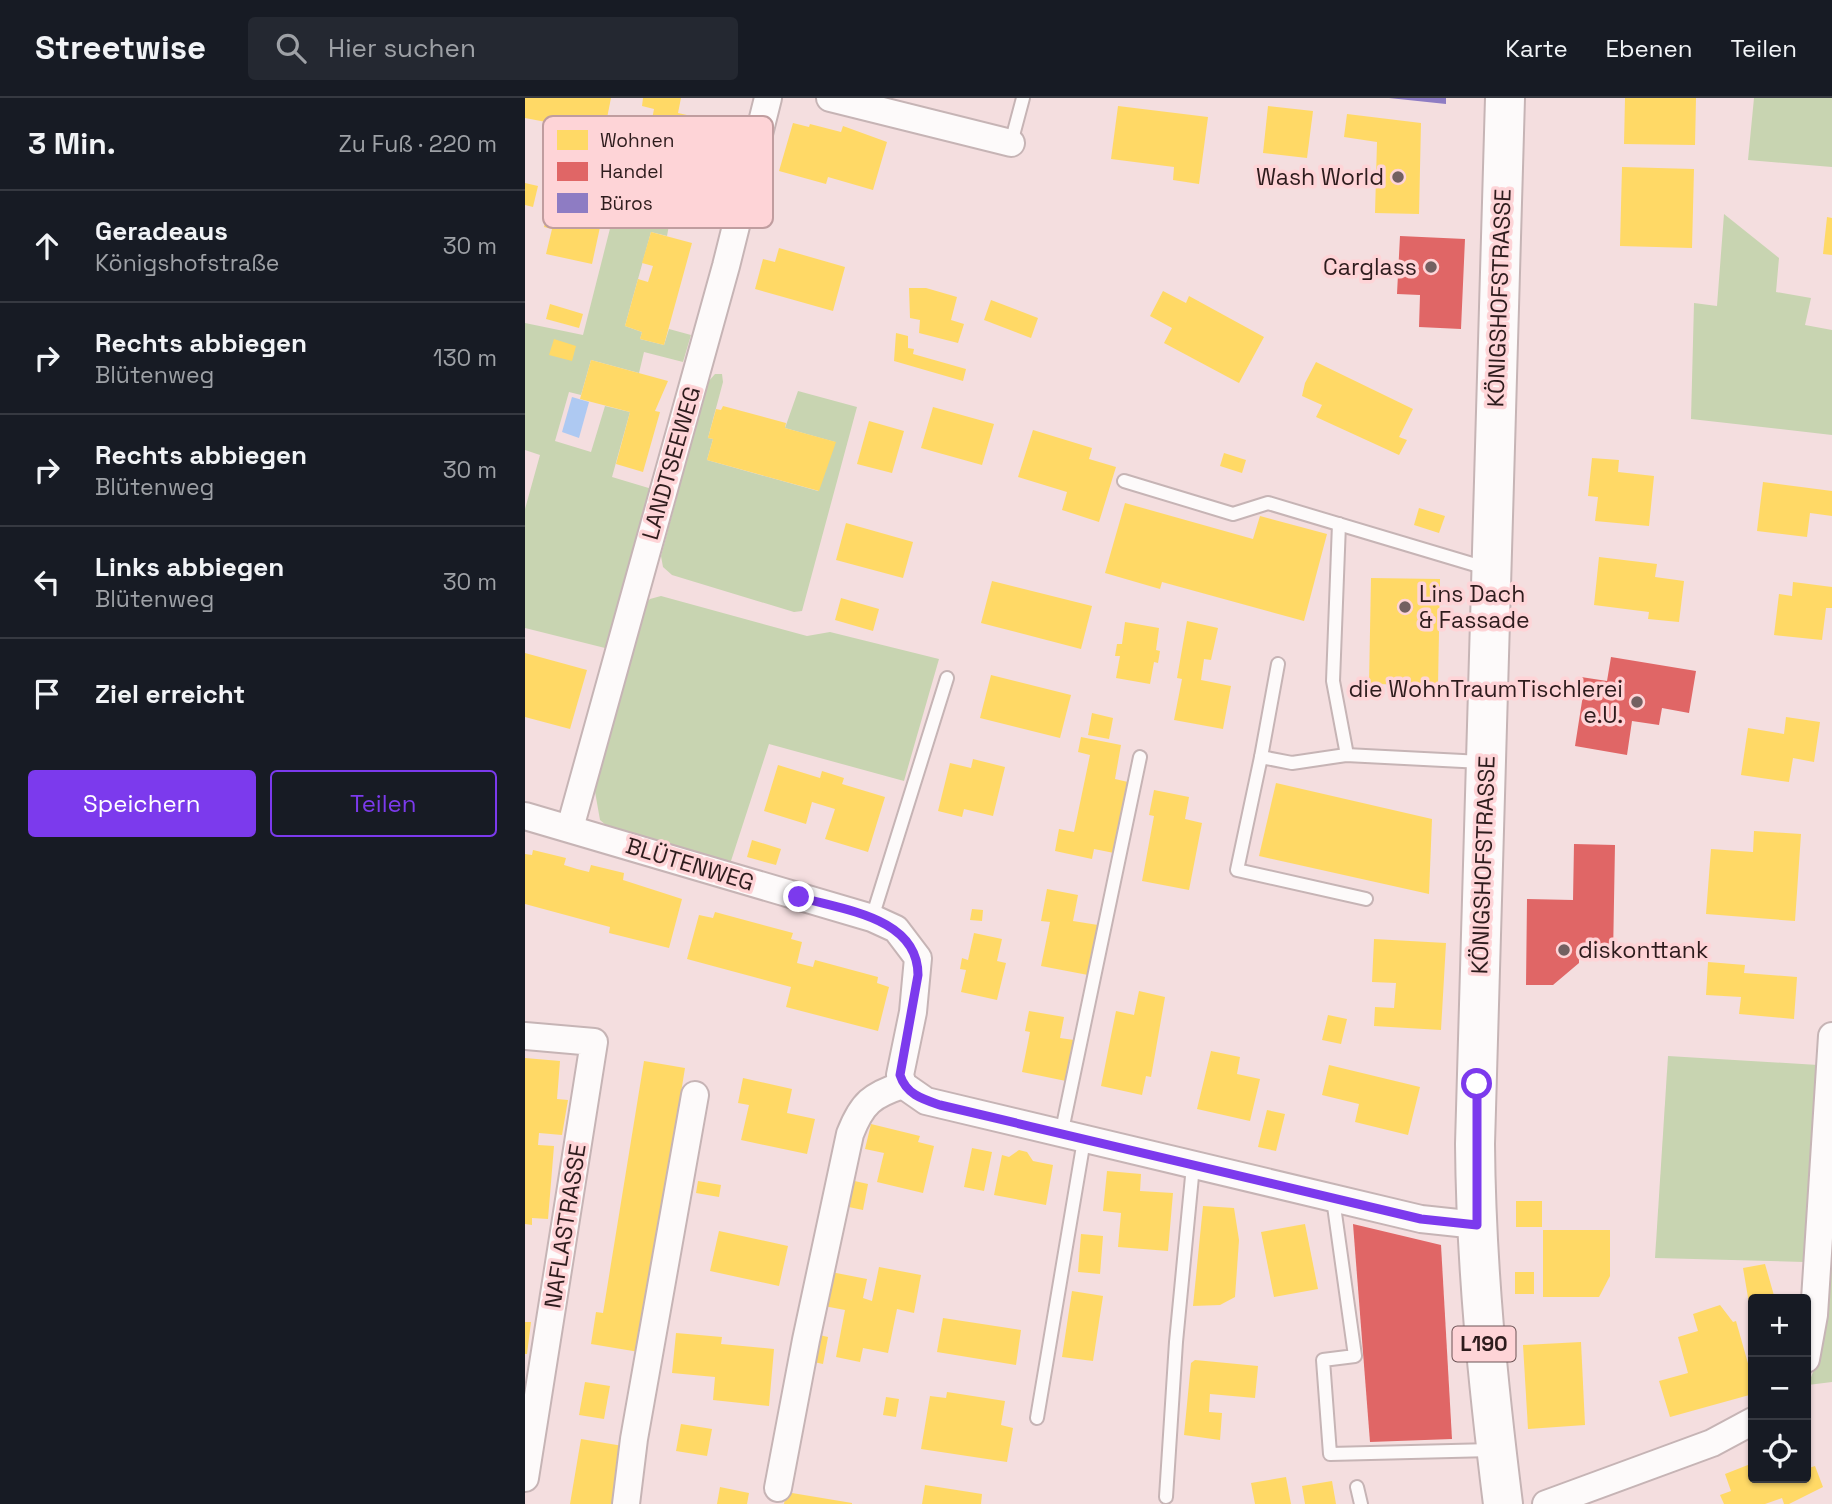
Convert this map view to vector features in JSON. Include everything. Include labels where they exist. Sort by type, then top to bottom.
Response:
[{"type":"main road","name":"KÖNIGSHOFSTRASSE","points":[[1503,1504],[1495,1450],[1481,1300],[1475,1144],[1505,98]]},
{"type":"street","name":"LANDTSEEWEG","points":[[764,116],[768,98]]},
{"type":"street","points":[[830,98],[1011,143]]},
{"type":"street","name":"LANDTSEEWEG","points":[[570,828],[736,228]]},
{"type":"street","name":"BLÜTENWEG","points":[[525,816],[872,918],[896,929],[918,958],[913,1012],[901,1059],[903,1085]]},
{"type":"street","name":"NAFLASTRASSE","points":[[525,1036],[594,1042],[525,1478]]},
{"type":"street","points":[[1806,1357],[1814,1315],[1832,1036]]},
{"type":"street","points":[[778,1488],[850,1134],[859,1110],[874,1097],[903,1085],[926,1101],[1072,1137],[1421,1219],[1477,1225]]},
{"type":"street","points":[[626,1504],[634,1439],[695,1095]]},
{"type":"street","points":[[1546,1504],[1712,1443],[1748,1424]]},
{"type":"lane","points":[[1011,143],[1023,98]]},
{"type":"lane","points":[[1124,481],[1233,514],[1268,503],[1464,564],[1492,570]]},
{"type":"lane","points":[[1339,524],[1333,681],[1347,755]]},
{"type":"lane","points":[[1278,664],[1237,870],[1366,899]]},
{"type":"lane","points":[[872,918],[947,678]]},
{"type":"lane","points":[[1261,757],[1292,763],[1347,755],[1486,762]]},
{"type":"lane","points":[[1037,1418],[1072,1137],[1140,757]]},
{"type":"lane","points":[[1166,1497],[1176,1342],[1193,1166]]},
{"type":"lane","points":[[1333,1199],[1355,1356],[1323,1360],[1330,1454],[1495,1450]]},
{"type":"lane","points":[[1357,1487],[1361,1504]]},
{"type":"green space","points":[[1754,98],[1832,98],[1832,167],[1748,160]]},
{"type":"green space","points":[[1724,214],[1779,258],[1776,292],[1811,298],[1805,325],[1832,330],[1832,435],[1691,419],[1694,303],[1717,306]]},
{"type":"green space","points":[[610,228],[668,228],[667,236],[651,232],[625,326],[642,332],[640,339],[664,345],[669,329],[691,335],[683,362],[644,352],[639,373],[591,360],[581,395],[569,392],[555,441],[591,452],[605,406],[630,412],[612,477],[652,489],[609,649],[525,628],[525,509],[540,455],[525,450],[525,323],[583,335]]},
{"type":"green space","points":[[715,374],[722,374],[723,382],[708,438],[713,439],[707,460],[818,491],[835,442],[785,428],[798,391],[857,407],[802,611],[794,612],[672,575],[663,567],[661,556],[708,382]]},
{"type":"green space","points":[[661,596],[807,636],[830,632],[939,659],[904,781],[769,744],[730,864],[615,833],[600,820],[594,786],[642,606],[650,599]]},
{"type":"green space","points":[[1668,1056],[1818,1065],[1804,1262],[1655,1258]]},
{"type":"green space","points":[[1832,1241],[1832,1382],[1811,1385],[1811,1377],[1822,1349]]},
{"type":"water","points":[[572,397],[589,402],[579,438],[562,432]]},
{"type":"building: Wohnen","points":[[525,98],[611,98],[607,116],[543,116],[543,121],[525,118]]},
{"type":"building: Wohnen","points":[[643,98],[681,98],[678,113],[691,116],[653,116],[654,109],[642,106]]},
{"type":"building: Wohnen","points":[[1625,98],[1696,98],[1695,145],[1624,144]]},
{"type":"building: Wohnen","points":[[1118,106],[1208,117],[1199,184],[1173,180],[1174,167],[1111,159]]},
{"type":"building: Wohnen","points":[[1268,106],[1313,111],[1307,158],[1263,153]]},
{"type":"building: Wohnen","name":"Wash World","points":[[1347,114],[1421,123],[1419,214],[1375,213],[1377,142],[1344,137]]},
{"type":"building: Wohnen","points":[[793,123],[809,127],[810,124],[841,132],[843,126],[887,142],[873,190],[828,177],[826,184],[779,171]]},
{"type":"building: Wohnen","points":[[1622,167],[1694,169],[1692,248],[1620,246]]},
{"type":"building: Wohnen","points":[[525,183],[538,186],[533,207],[525,205]]},
{"type":"building: Wohnen","points":[[1827,217],[1832,218],[1832,255],[1823,254]]},
{"type":"building: Wohnen","points":[[548,228],[600,228],[592,264],[546,254],[552,229]]},
{"type":"building: Wohnen","points":[[651,232],[692,243],[664,345],[640,339],[642,332],[625,326],[638,279],[648,282],[653,266],[642,263]]},
{"type":"building: Wohnen","points":[[779,248],[845,267],[833,311],[755,289],[763,259],[775,262]]},
{"type":"building: Wohnen","points":[[909,288],[926,288],[957,297],[951,320],[964,324],[958,343],[919,333],[920,320],[910,318]]},
{"type":"building: Wohnen","points":[[1163,291],[1186,303],[1189,296],[1264,337],[1239,383],[1164,343],[1172,328],[1150,316]]},
{"type":"building: Wohnen","points":[[991,300],[1038,318],[1031,338],[984,320]]},
{"type":"building: Wohnen","points":[[550,304],[583,314],[579,328],[546,319]]},
{"type":"building: Wohnen","points":[[896,333],[908,336],[908,348],[914,349],[913,354],[966,369],[963,381],[894,361]]},
{"type":"building: Wohnen","points":[[554,339],[576,346],[572,361],[549,355]]},
{"type":"building: Wohnen","points":[[591,360],[668,381],[655,411],[660,412],[643,472],[616,464],[630,412],[580,399]]},
{"type":"building: Wohnen","points":[[1316,362],[1413,409],[1399,437],[1407,440],[1399,455],[1316,417],[1322,405],[1302,396],[1305,383]]},
{"type":"building: Wohnen","points":[[723,406],[786,423],[785,428],[836,442],[819,491],[707,460],[713,439],[708,438],[716,409],[721,410]]},
{"type":"building: Wohnen","points":[[933,407],[994,424],[982,465],[921,448]]},
{"type":"building: Wohnen","points":[[869,421],[904,431],[892,473],[857,464]]},
{"type":"building: Wohnen","points":[[1033,430],[1092,448],[1089,459],[1116,467],[1099,522],[1062,510],[1067,492],[1018,477]]},
{"type":"building: Wohnen","points":[[1224,453],[1246,460],[1242,473],[1220,466]]},
{"type":"building: Wohnen","points":[[1592,458],[1619,460],[1618,472],[1654,476],[1649,526],[1595,521],[1598,497],[1588,496]]},
{"type":"building: Wohnen","points":[[1763,482],[1832,491],[1832,516],[1810,513],[1807,537],[1757,531]]},
{"type":"building: Wohnen","points":[[1125,503],[1253,539],[1260,516],[1327,534],[1304,621],[1162,582],[1160,589],[1105,573]]},
{"type":"building: Wohnen","points":[[1419,508],[1445,516],[1439,533],[1414,525]]},
{"type":"building: Wohnen","points":[[846,523],[913,542],[903,578],[836,560]]},
{"type":"building: Wohnen","points":[[1599,557],[1657,564],[1655,577],[1684,581],[1679,622],[1648,619],[1649,612],[1594,605]]},
{"type":"building: Wohnen","name":"Lins Dach & Fassade","points":[[1371,578],[1440,579],[1438,685],[1369,684]]},
{"type":"building: Wohnen","points":[[992,581],[1092,606],[1081,649],[981,623]]},
{"type":"building: Wohnen","points":[[1793,582],[1832,587],[1832,608],[1826,608],[1822,640],[1774,635],[1779,594],[1792,596]]},
{"type":"building: Wohnen","points":[[841,598],[879,609],[873,631],[835,620]]},
{"type":"building: Wohnen","points":[[1187,621],[1218,628],[1211,660],[1204,659],[1201,680],[1231,686],[1223,729],[1174,720],[1182,679],[1177,678]]},
{"type":"building: Wohnen","points":[[1125,622],[1159,628],[1156,650],[1160,651],[1158,663],[1154,662],[1150,684],[1116,678],[1120,656],[1115,656],[1117,644],[1122,644]]},
{"type":"building: Wohnen","points":[[525,653],[587,670],[570,729],[525,717]]},
{"type":"building: Wohnen","points":[[991,675],[1071,695],[1060,738],[980,718]]},
{"type":"building: Wohnen","points":[[1092,713],[1113,718],[1109,739],[1088,735]]},
{"type":"building: Wohnen","points":[[1786,717],[1820,722],[1814,762],[1793,758],[1789,782],[1741,775],[1748,728],[1784,734]]},
{"type":"building: Wohnen","points":[[1081,737],[1121,745],[1115,779],[1128,782],[1114,853],[1094,849],[1092,859],[1055,851],[1059,829],[1074,832],[1090,755],[1078,752]]},
{"type":"building: Wohnen","points":[[973,759],[1005,767],[993,816],[964,809],[962,817],[938,811],[950,763],[971,768]]},
{"type":"building: Wohnen","points":[[778,765],[820,778],[822,771],[844,778],[842,784],[885,797],[868,852],[825,839],[835,809],[812,802],[806,824],[764,811]]},
{"type":"building: Wohnen","points":[[1276,783],[1432,819],[1429,894],[1259,856]]},
{"type":"building: Wohnen","points":[[1154,790],[1189,797],[1185,819],[1202,823],[1189,890],[1142,881],[1154,816],[1149,815]]},
{"type":"building: Wohnen","points":[[1754,831],[1801,834],[1795,921],[1706,914],[1711,849],[1753,852]]},
{"type":"building: Wohnen","points":[[752,840],[781,849],[776,865],[747,857]]},
{"type":"building: Wohnen","points":[[533,850],[566,858],[564,865],[577,869],[589,872],[591,865],[624,873],[623,880],[682,899],[669,948],[609,933],[610,927],[525,904],[525,854],[532,855]]},
{"type":"building: Wohnen","points":[[1047,889],[1078,895],[1073,921],[1098,925],[1088,975],[1041,966],[1050,922],[1041,921]]},
{"type":"building: Wohnen","points":[[972,909],[983,910],[982,921],[970,920]]},
{"type":"building: Wohnen","points":[[715,912],[793,933],[791,939],[802,942],[797,963],[813,967],[815,960],[878,977],[877,983],[889,987],[878,1031],[786,1007],[791,987],[687,959],[699,915],[713,918]]},
{"type":"building: Wohnen","points":[[974,933],[1002,939],[997,961],[1006,963],[997,1000],[961,992],[966,970],[960,969],[962,958],[968,960]]},
{"type":"building: Wohnen","points":[[1374,939],[1446,943],[1441,1030],[1374,1026],[1375,1007],[1394,1008],[1396,983],[1372,982]]},
{"type":"building: Wohnen","points":[[1708,962],[1745,965],[1744,973],[1797,977],[1794,1019],[1739,1014],[1741,997],[1706,995]]},
{"type":"building: Wohnen","points":[[1139,991],[1165,997],[1151,1077],[1146,1076],[1142,1095],[1101,1086],[1116,1011],[1134,1015]]},
{"type":"building: Wohnen","points":[[1029,1011],[1064,1017],[1060,1038],[1074,1040],[1066,1081],[1022,1072],[1030,1032],[1025,1031]]},
{"type":"building: Wohnen","points":[[1328,1015],[1347,1019],[1341,1044],[1322,1040]]},
{"type":"building: Wohnen","points":[[1211,1051],[1240,1057],[1237,1074],[1260,1079],[1250,1121],[1197,1109]]},
{"type":"building: Wohnen","points":[[525,1058],[560,1061],[557,1099],[568,1100],[562,1135],[539,1133],[538,1145],[554,1146],[548,1219],[532,1218],[532,1225],[525,1224]]},
{"type":"building: Wohnen","points":[[644,1061],[685,1068],[639,1352],[591,1344],[596,1312],[603,1313]]},
{"type":"building: Wohnen","points":[[1329,1065],[1420,1087],[1408,1135],[1355,1122],[1359,1104],[1322,1095]]},
{"type":"building: Wohnen","points":[[743,1078],[792,1089],[787,1113],[815,1119],[807,1154],[741,1140],[749,1105],[738,1103]]},
{"type":"building: Wohnen","points":[[1267,1110],[1285,1114],[1276,1151],[1258,1147]]},
{"type":"building: Wohnen","points":[[871,1124],[920,1136],[918,1142],[934,1146],[923,1193],[877,1182],[884,1153],[865,1149]]},
{"type":"building: Wohnen","points":[[972,1148],[992,1152],[984,1191],[964,1187]]},
{"type":"building: Wohnen","points":[[1019,1150],[1027,1152],[1033,1161],[1053,1165],[1046,1205],[994,1195],[1002,1155],[1009,1157]]},
{"type":"building: Wohnen","points":[[1107,1171],[1141,1174],[1140,1191],[1173,1193],[1168,1251],[1118,1247],[1121,1213],[1103,1211]]},
{"type":"building: Wohnen","points":[[850,1180],[868,1184],[863,1210],[844,1206]]},
{"type":"building: Wohnen","points":[[698,1181],[721,1185],[719,1197],[696,1193]]},
{"type":"building: Wohnen","points":[[1516,1201],[1542,1201],[1542,1227],[1516,1227]]},
{"type":"building: Wohnen","points":[[1203,1206],[1234,1208],[1239,1240],[1235,1297],[1220,1305],[1193,1306]]},
{"type":"building: Wohnen","points":[[1305,1224],[1318,1289],[1274,1297],[1261,1232]]},
{"type":"building: Wohnen","points":[[1543,1230],[1610,1230],[1610,1276],[1599,1297],[1543,1297]]},
{"type":"building: Wohnen","points":[[719,1231],[788,1246],[779,1286],[710,1271]]},
{"type":"building: Wohnen","points":[[1081,1234],[1103,1236],[1100,1274],[1078,1272]]},
{"type":"building: Wohnen","points":[[1765,1264],[1774,1294],[1748,1294],[1748,1297],[1743,1268]]},
{"type":"building: Wohnen","points":[[879,1267],[921,1275],[914,1313],[897,1309],[888,1353],[863,1348],[860,1362],[836,1357],[845,1310],[824,1306],[831,1272],[867,1279],[863,1298],[872,1301]]},
{"type":"building: Wohnen","points":[[1515,1272],[1534,1272],[1534,1294],[1515,1294]]},
{"type":"building: Wohnen","points":[[1072,1291],[1103,1296],[1093,1361],[1062,1357]]},
{"type":"building: Wohnen","points":[[1720,1305],[1733,1322],[1736,1321],[1748,1363],[1748,1395],[1670,1417],[1659,1381],[1688,1373],[1678,1337],[1698,1331],[1693,1314]]},
{"type":"building: Wohnen","points":[[943,1318],[1021,1330],[1016,1365],[937,1352]]},
{"type":"building: Wohnen","points":[[525,1322],[531,1322],[527,1354],[525,1354]]},
{"type":"building: Wohnen","points":[[676,1333],[722,1337],[721,1344],[774,1349],[769,1406],[713,1400],[715,1377],[672,1373]]},
{"type":"building: Wohnen","points":[[815,1334],[828,1337],[823,1364],[809,1361]]},
{"type":"building: Wohnen","points":[[1581,1342],[1585,1425],[1528,1429],[1523,1345]]},
{"type":"building: Wohnen","points":[[1195,1360],[1258,1366],[1255,1398],[1210,1394],[1209,1412],[1222,1413],[1220,1440],[1184,1435],[1191,1363]]},
{"type":"building: Wohnen","points":[[585,1382],[610,1386],[604,1419],[579,1415]]},
{"type":"building: Wohnen","points":[[947,1392],[1005,1401],[1001,1425],[1013,1428],[1007,1462],[921,1449],[930,1396],[946,1398]]},
{"type":"building: Wohnen","points":[[886,1397],[899,1399],[896,1417],[883,1415]]},
{"type":"building: Wohnen","points":[[681,1424],[712,1429],[707,1456],[676,1451]]},
{"type":"building: Wohnen","points":[[581,1439],[623,1446],[613,1504],[570,1504]]},
{"type":"building: Wohnen","points":[[1748,1465],[1748,1483],[1811,1483],[1811,1467],[1815,1466],[1823,1487],[1789,1504],[1784,1504],[1782,1498],[1765,1504],[1724,1504],[1720,1495],[1731,1491],[1725,1474]]},
{"type":"building: Wohnen","points":[[1286,1477],[1291,1504],[1255,1504],[1251,1483]]},
{"type":"building: Wohnen","points":[[1332,1481],[1336,1504],[1305,1504],[1302,1486]]},
{"type":"building: Wohnen","points":[[925,1485],[982,1494],[981,1504],[922,1504]]},
{"type":"building: Wohnen","points":[[720,1487],[749,1493],[747,1504],[717,1504]]},
{"type":"building: Wohnen","points":[[786,1492],[852,1503],[852,1504],[784,1504]]},
{"type":"building: Handel","name":"Carglass","points":[[1400,236],[1465,239],[1461,329],[1419,327],[1420,295],[1397,294]]},
{"type":"building: Handel","name":"die WohnTraumTischlerei e.U.","points":[[1611,657],[1696,671],[1689,713],[1662,708],[1659,725],[1632,721],[1627,755],[1575,746],[1583,695],[1578,694],[1581,677],[1607,681]]},
{"type":"building: Handel","points":[[1574,844],[1615,845],[1613,957],[1579,956],[1579,963],[1553,985],[1526,985],[1527,899],[1573,900]]},
{"type":"building: Handel","points":[[1353,1224],[1441,1245],[1452,1439],[1370,1442]]},
{"type":"building: Büros","points":[[1389,98],[1446,98],[1446,104]]},
{"type":"place","name":"Wash World","points":[[1398,177]]},
{"type":"place","name":"Carglass","points":[[1431,267]]},
{"type":"place","name":"Lins Dach & Fassade","points":[[1405,607]]},
{"type":"place","name":"die WohnTraumTischlerei e.U.","points":[[1637,702]]},
{"type":"place","name":"diskonttank","points":[[1564,950]]},
{"type":"route","points":[[799,897],[872,918],[896,929],[910,945],[918,958],[918,975],[900,1075],[903,1085],[914,1095],[940,1105],[1421,1219],[1477,1225],[1477,1084]]}]
